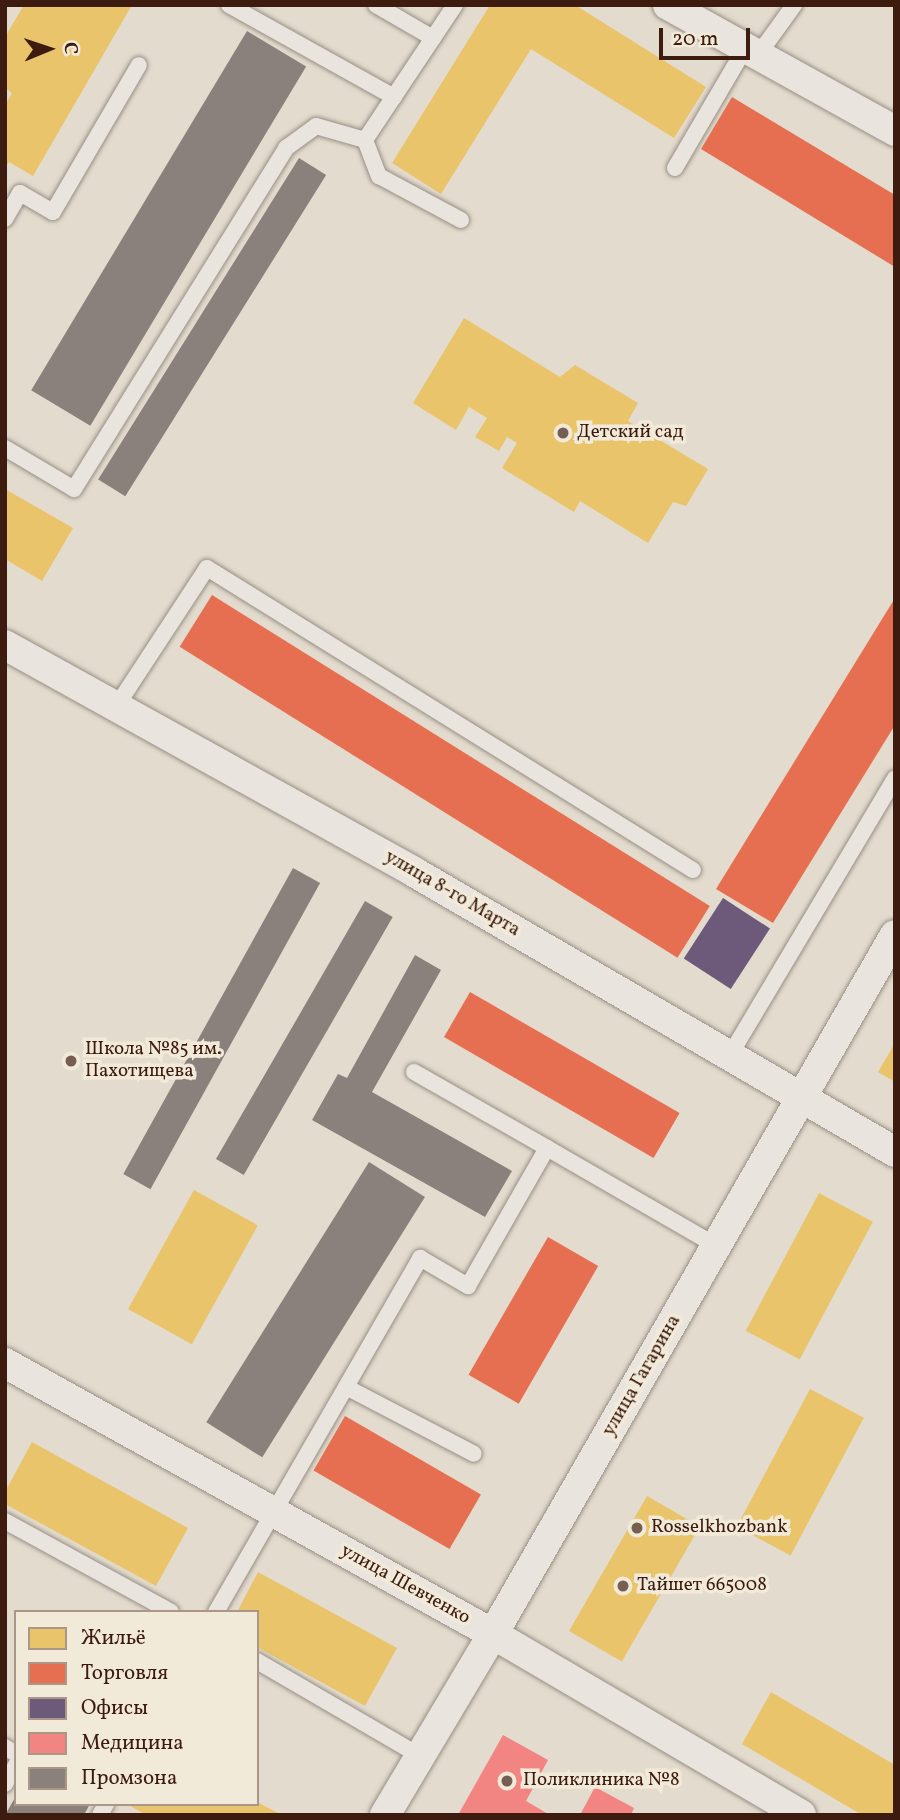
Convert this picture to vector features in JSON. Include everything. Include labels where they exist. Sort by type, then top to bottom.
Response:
[{"type":"street","points":[[668,5],[895,131]]},
{"type":"street","name":"улица 8-го Марта","points":[[5,645],[414,872],[895,1152]]},
{"type":"street","name":"улица Гагарина","points":[[385,1815],[493,1634],[895,935]]},
{"type":"street","name":"улица Шевченко","points":[[5,1363],[493,1634],[801,1815]]},
{"type":"lane","points":[[229,5],[394,97]]},
{"type":"lane","points":[[376,5],[433,38]]},
{"type":"lane","points":[[365,140],[455,5]]},
{"type":"lane","points":[[675,168],[752,52],[794,5]]},
{"type":"lane","points":[[5,219],[20,193],[53,212],[139,65]]},
{"type":"lane","points":[[5,448],[74,489],[286,148],[316,126],[365,140]]},
{"type":"lane","points":[[365,140],[379,176],[461,220]]},
{"type":"lane","points":[[116,707],[207,568],[693,870]]},
{"type":"lane","points":[[730,1055],[895,778]]},
{"type":"lane","points":[[414,1072],[717,1246]]},
{"type":"lane","points":[[217,1610],[420,1258],[468,1286],[547,1148]]},
{"type":"lane","points":[[346,1387],[474,1454]]},
{"type":"lane","points":[[5,1521],[167,1610]]},
{"type":"lane","points":[[259,1662],[420,1756]]},
{"type":"lane","points":[[5,1784],[14,1768]]},
{"type":"building: Жильё","points":[[24,5],[132,5],[33,176],[9,162],[5,168],[5,105],[12,93],[5,88],[5,37]]},
{"type":"building: Жильё","points":[[490,5],[575,5],[706,87],[674,138],[531,49],[441,194],[392,163]]},
{"type":"building: Жильё","name":"Детский сад","points":[[464,318],[560,377],[575,365],[638,403],[628,421],[708,469],[686,506],[673,502],[648,543],[580,501],[574,512],[502,468],[517,443],[507,437],[499,451],[475,437],[487,418],[469,407],[456,430],[413,403]]},
{"type":"building: Жильё","points":[[5,489],[73,528],[42,581],[5,559]]},
{"type":"building: Жильё","points":[[895,1043],[895,1082],[878,1072]]},
{"type":"building: Жильё","points":[[194,1190],[258,1225],[192,1344],[128,1309]]},
{"type":"building: Жильё","points":[[819,1193],[873,1222],[800,1359],[746,1331]]},
{"type":"building: Жильё","points":[[810,1389],[864,1418],[791,1555],[737,1527]]},
{"type":"building: Жильё","points":[[32,1442],[188,1528],[156,1586],[5,1504],[5,1492]]},
{"type":"building: Жильё","points":[[647,1496],[700,1526],[622,1662],[569,1631]]},
{"type":"building: Жильё","points":[[258,1572],[397,1648],[365,1706],[259,1648],[259,1610],[238,1610]]},
{"type":"building: Жильё","points":[[771,1692],[895,1765],[895,1815],[862,1815],[742,1744]]},
{"type":"building: Жильё","points":[[259,1803],[282,1815],[146,1815],[130,1806],[259,1806]]},
{"type":"building: Торговля","points":[[732,97],[895,195],[895,267],[701,149]]},
{"type":"building: Торговля","points":[[212,595],[710,906],[677,958],[180,647]]},
{"type":"building: Торговля","points":[[895,598],[895,725],[773,923],[716,889]]},
{"type":"building: Торговля","points":[[470,992],[680,1113],[654,1158],[444,1037]]},
{"type":"building: Торговля","points":[[548,1237],[598,1266],[519,1404],[469,1375]]},
{"type":"building: Торговля","points":[[345,1416],[481,1494],[449,1549],[313,1471]]},
{"type":"building: Офисы","points":[[723,898],[770,928],[731,989],[684,958]]},
{"type":"building: Медицина","name":"Поликлиника №8","points":[[503,1735],[548,1760],[526,1801],[550,1815],[458,1815]]},
{"type":"building: Медицина","name":"Поликлиника №8","points":[[595,1787],[634,1808],[631,1815],[580,1815]]},
{"type":"building: Промзона","points":[[247,31],[306,67],[90,426],[31,390]]},
{"type":"building: Промзона","points":[[299,158],[326,175],[125,496],[98,479]]},
{"type":"building: Промзона","points":[[293,868],[320,883],[150,1189],[123,1174]]},
{"type":"building: Промзона","points":[[365,901],[393,917],[244,1175],[216,1159]]},
{"type":"building: Промзона","points":[[415,955],[441,970],[372,1092],[512,1171],[485,1217],[312,1120],[338,1074],[347,1078]]},
{"type":"building: Промзона","points":[[369,1162],[425,1197],[262,1457],[206,1422]]},
{"type":"building: Промзона","points":[[14,1799],[14,1806],[89,1806],[84,1815],[5,1815]]},
{"type":"place","name":"Детский сад","points":[[563,433]]},
{"type":"place","name":"Школа №85 им. Пахотищева","points":[[71,1061]]},
{"type":"place","name":"Rosselkhozbank","points":[[637,1528]]},
{"type":"place","name":"Тайшет 665008","points":[[623,1586]]},
{"type":"place","name":"Поликлиника №8","points":[[507,1781]]}]
